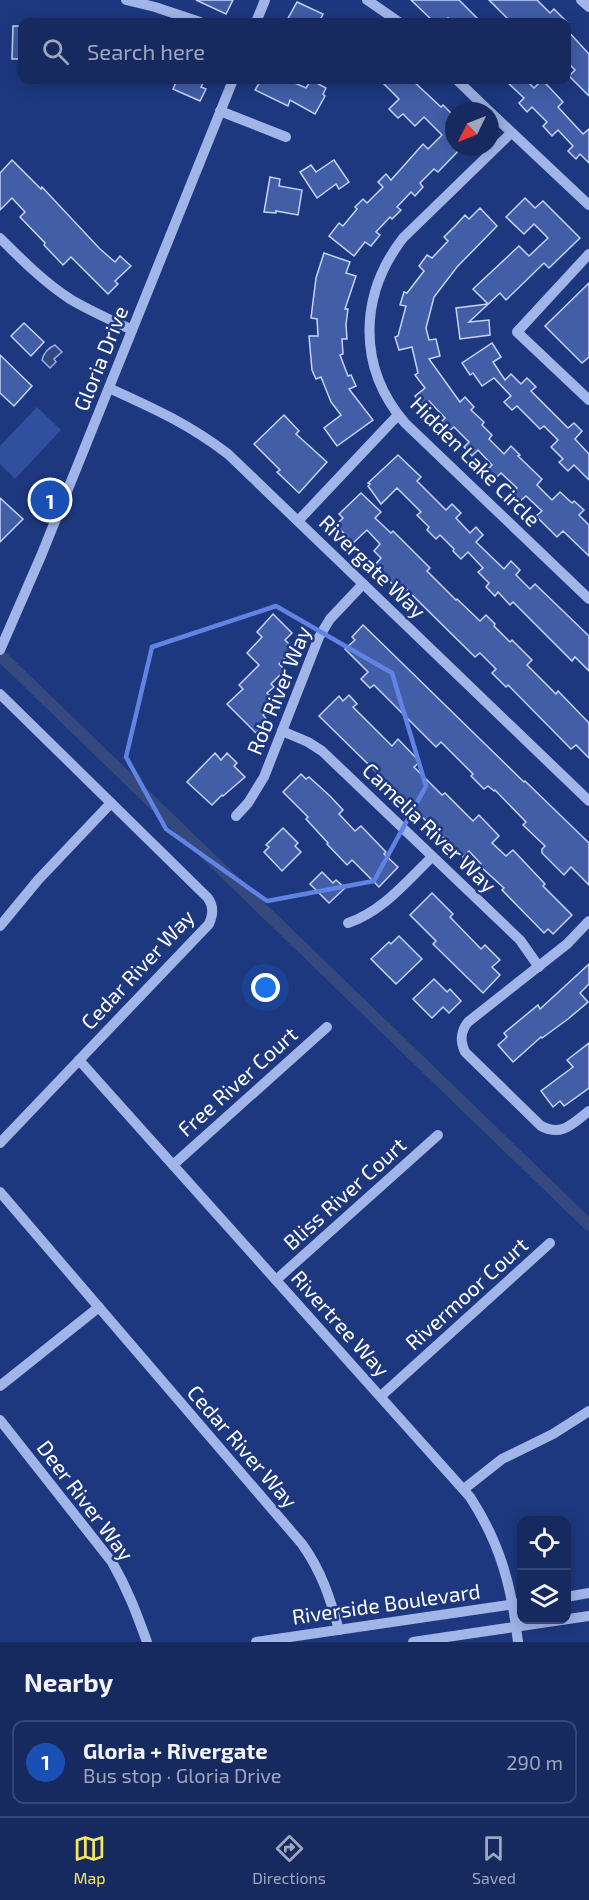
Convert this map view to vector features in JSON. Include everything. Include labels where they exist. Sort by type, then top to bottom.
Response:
[{"type":"street","points":[[126,0],[188,18]]},
{"type":"street","points":[[258,18],[265,0]]},
{"type":"street","points":[[367,0],[393,18]]},
{"type":"street","points":[[581,0],[589,7]]},
{"type":"street","name":"Gloria Drive","points":[[0,650],[41,556],[231,84]]},
{"type":"street","points":[[461,84],[479,102]]},
{"type":"street","points":[[220,111],[286,137]]},
{"type":"street","points":[[499,122],[589,205]]},
{"type":"street","name":"Hidden Lake Circle","points":[[511,133],[404,238],[386,264],[376,286],[371,305],[370,345],[378,380],[398,415],[589,599]]},
{"type":"street","points":[[0,238],[46,281],[69,298],[132,330]]},
{"type":"street","points":[[589,254],[517,332],[589,400]]},
{"type":"street","name":"Rivergate Way","points":[[109,388],[159,410],[199,432],[228,454],[589,801]]},
{"type":"street","points":[[298,521],[398,415]]},
{"type":"street","name":"Rob River Way","points":[[236,816],[258,789],[319,637],[330,619],[363,584]]},
{"type":"street","name":"Cedar River Way","points":[[0,694],[208,898],[213,908],[209,924],[0,1143]]},
{"type":"street","name":"Camelia River Way","points":[[282,730],[322,751],[520,940],[539,967]]},
{"type":"street","points":[[0,927],[38,880],[111,803]]},
{"type":"street","points":[[348,923],[375,911],[432,857]]},
{"type":"street","points":[[589,921],[567,944],[468,1022],[461,1036],[461,1044],[465,1052],[541,1126],[549,1130],[561,1130],[589,1111]]},
{"type":"street","name":"Free River Court","points":[[173,1165],[327,1027]]},
{"type":"street","name":"Rivertree Way","points":[[79,1060],[464,1489],[485,1519],[517,1601]]},
{"type":"street","name":"Bliss River Court","points":[[276,1280],[438,1135]]},
{"type":"street","name":"Cedar River Way","points":[[0,1192],[302,1544],[323,1579],[339,1630]]},
{"type":"street","name":"Rivermoor Court","points":[[381,1396],[550,1243]]},
{"type":"street","points":[[0,1386],[99,1307]]},
{"type":"street","points":[[464,1489],[502,1459],[553,1434],[589,1411]]},
{"type":"street","name":"Deer River Way","points":[[0,1420],[112,1562],[127,1587],[147,1642]]},
{"type":"street","points":[[571,1596],[589,1593]]},
{"type":"street","name":"Riverside Boulevard","points":[[260,1642],[517,1604]]},
{"type":"street","name":"Rivertree Way","points":[[517,1616],[518,1642]]},
{"type":"street","name":"Riverside Boulevard","points":[[413,1642],[589,1617]]},
{"type":"highlighted area","points":[[276,606],[392,673],[426,786],[374,881],[267,901],[166,829],[126,757],[152,647]]},
{"type":"shaded area","points":[[55,345],[62,352],[54,359],[56,362],[50,368],[42,360],[50,347]]},
{"type":"shaded area","points":[[37,407],[61,430],[15,479],[0,464],[0,446]]},
{"type":"building","points":[[196,0],[233,0],[226,14]]},
{"type":"building","points":[[411,0],[459,0],[477,18],[448,18],[430,18]]},
{"type":"building","points":[[489,0],[537,0],[550,13],[554,9],[563,18],[507,18]]},
{"type":"building","points":[[297,2],[323,14],[321,18],[288,18]]},
{"type":"building","points":[[13,26],[18,26],[18,59],[12,59]]},
{"type":"building","points":[[571,34],[589,54],[589,96],[571,78],[575,70],[571,66]]},
{"type":"building","points":[[175,84],[203,84],[201,87],[206,89],[200,101],[173,89]]},
{"type":"building","points":[[259,84],[297,84],[306,88],[308,84],[318,84],[326,88],[323,94],[325,96],[315,114],[290,100],[288,106],[255,90]]},
{"type":"building","points":[[384,84],[416,84],[441,107],[443,105],[445,107],[445,156],[453,156],[438,172],[434,169],[420,183],[423,187],[415,196],[411,192],[397,207],[401,210],[392,219],[390,217],[376,232],[380,235],[371,246],[365,242],[354,256],[329,236],[339,223],[343,226],[363,199],[367,203],[383,187],[378,182],[386,174],[391,180],[423,144],[428,149],[442,135],[424,117],[415,126],[403,114],[398,118],[389,109],[399,99]]},
{"type":"building","points":[[509,84],[530,84],[534,88],[538,84],[546,84],[563,102],[558,107],[583,134],[589,129],[589,163],[580,154],[576,159],[568,151],[573,146],[558,130],[552,136],[543,126],[547,122],[532,107],[527,112],[519,103],[524,98]]},
{"type":"building","points":[[12,160],[41,189],[42,187],[100,249],[115,262],[120,256],[131,266],[115,281],[118,284],[108,294],[71,257],[63,265],[20,217],[25,212],[12,198],[0,210],[0,173]]},
{"type":"building","points":[[334,160],[349,182],[339,189],[336,184],[317,198],[300,172],[311,165],[316,172]]},
{"type":"building","points":[[270,177],[280,179],[279,186],[302,190],[298,215],[276,211],[276,213],[264,212]]},
{"type":"building","points":[[525,198],[535,208],[543,201],[580,238],[549,268],[544,263],[506,300],[500,293],[469,322],[489,320],[490,335],[460,339],[456,308],[488,304],[473,289],[519,246],[529,256],[548,238],[534,224],[524,234],[506,217]]},
{"type":"building","points":[[480,208],[497,226],[457,267],[434,297],[426,328],[429,340],[436,339],[440,356],[429,359],[460,402],[465,397],[474,407],[471,410],[484,422],[482,425],[492,435],[489,439],[504,454],[511,446],[542,479],[537,485],[552,500],[560,492],[584,510],[579,515],[589,525],[589,556],[563,531],[557,537],[536,516],[542,511],[526,496],[520,501],[512,493],[517,488],[501,473],[496,478],[488,469],[492,465],[478,450],[472,456],[464,447],[469,442],[454,427],[448,432],[440,423],[445,418],[429,401],[422,406],[415,396],[425,388],[415,375],[418,373],[412,347],[399,350],[395,337],[398,336],[406,306],[400,305],[404,292],[407,293],[424,271],[419,266],[427,255],[432,258],[448,241],[444,237],[465,215],[469,219]]},
{"type":"building","points":[[324,253],[350,262],[346,273],[356,276],[345,309],[348,309],[347,339],[342,339],[343,354],[340,355],[348,376],[351,375],[356,386],[349,389],[373,420],[337,446],[324,428],[341,415],[331,402],[321,377],[316,379],[312,370],[309,336],[318,336],[317,319],[311,318],[316,278]]},
{"type":"building","points":[[589,283],[589,357],[582,363],[545,326]]},
{"type":"building","points":[[24,323],[44,342],[31,356],[11,336]]},
{"type":"building","points":[[492,343],[501,357],[493,362],[505,380],[511,374],[521,384],[527,378],[536,387],[531,391],[568,428],[574,423],[582,431],[575,439],[589,454],[589,480],[574,465],[568,471],[559,462],[563,459],[551,447],[558,440],[544,426],[540,429],[517,406],[512,410],[504,402],[511,396],[494,378],[482,386],[473,373],[470,375],[462,363]]},
{"type":"building","points":[[0,355],[32,386],[14,406],[0,393]]},
{"type":"building","points":[[284,415],[299,431],[296,434],[327,462],[299,493],[277,472],[280,470],[254,444]]},
{"type":"building","points":[[398,455],[421,477],[417,481],[446,510],[452,504],[461,513],[456,518],[470,533],[476,527],[483,535],[476,542],[504,569],[511,561],[520,570],[516,575],[530,589],[535,584],[589,636],[589,671],[575,657],[572,661],[513,602],[510,605],[498,592],[495,596],[486,587],[489,583],[478,572],[483,568],[468,552],[461,559],[440,535],[436,539],[427,530],[429,527],[417,515],[421,512],[397,488],[381,504],[368,483]]},
{"type":"building","points":[[361,493],[381,512],[375,518],[391,533],[393,531],[430,568],[427,571],[480,621],[486,615],[510,642],[512,640],[532,660],[527,665],[556,694],[558,691],[589,723],[589,758],[576,745],[571,749],[508,685],[506,687],[492,673],[496,669],[480,653],[475,657],[407,590],[404,594],[373,567],[381,558],[374,551],[380,544],[367,530],[353,543],[336,525],[343,518],[339,514]]},
{"type":"building","points":[[0,498],[23,519],[0,542]]},
{"type":"building","points":[[273,614],[292,633],[285,640],[294,649],[279,664],[285,670],[271,684],[274,687],[267,693],[276,702],[263,715],[268,721],[256,733],[227,704],[243,689],[239,685],[259,665],[247,653],[262,637],[257,632]]},
{"type":"building","points":[[363,625],[589,843],[589,885],[571,867],[564,875],[542,853],[545,846],[523,825],[526,822],[495,790],[488,786],[484,789],[471,776],[473,774],[441,742],[436,747],[374,685],[370,688],[361,679],[368,672],[345,649],[355,640],[352,637]]},
{"type":"building","points":[[349,695],[357,704],[353,707],[392,746],[398,739],[420,762],[414,767],[442,795],[445,793],[473,821],[479,815],[499,836],[492,843],[506,856],[513,850],[545,884],[543,886],[572,915],[553,934],[548,929],[544,933],[502,890],[504,888],[480,866],[481,864],[469,851],[463,857],[319,716],[339,696],[343,701]]},
{"type":"building","points":[[215,753],[221,760],[227,753],[237,763],[234,766],[245,777],[212,805],[187,782]]},
{"type":"building","points":[[301,774],[306,779],[309,777],[330,796],[343,810],[339,814],[355,831],[361,826],[398,867],[379,887],[352,860],[347,865],[306,819],[308,817],[283,792]]},
{"type":"building","points":[[283,828],[298,843],[295,846],[301,852],[282,871],[264,852],[269,847],[266,845]]},
{"type":"building","points":[[322,872],[333,883],[336,880],[345,888],[329,903],[310,884]]},
{"type":"building","points":[[432,893],[453,914],[450,917],[481,949],[485,945],[500,960],[492,967],[500,975],[483,993],[433,944],[436,941],[410,915]]},
{"type":"building","points":[[399,936],[422,959],[396,984],[371,959]]},
{"type":"building","points":[[589,964],[589,984],[580,993],[588,1002],[541,1037],[513,1062],[498,1045],[507,1037],[504,1033],[538,1005],[540,1009]]},
{"type":"building","points":[[434,979],[447,992],[450,989],[461,1001],[449,1013],[443,1007],[432,1018],[413,999]]},
{"type":"building","points":[[589,1043],[589,1088],[564,1106],[560,1101],[553,1107],[541,1091],[573,1067],[567,1060]]},
{"type":"waterway","points":[[0,655],[589,1225]]},
{"type":"place","name":"Gloria + Rivergate","points":[[50,500]]}]
